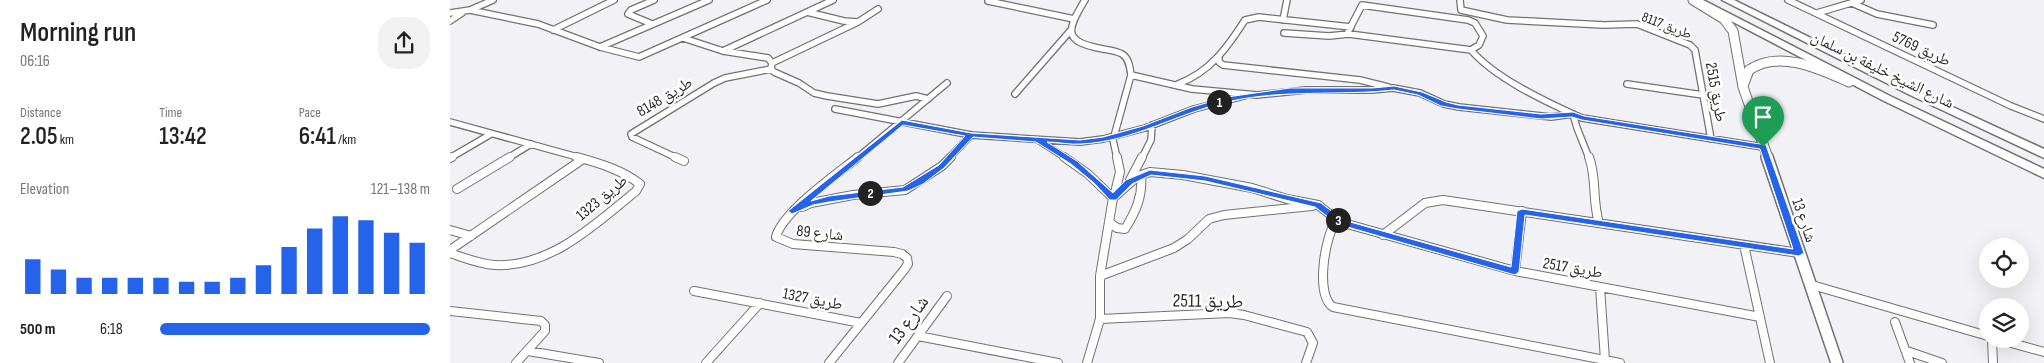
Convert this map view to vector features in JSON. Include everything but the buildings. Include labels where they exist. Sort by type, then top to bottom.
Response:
[{"type":"highway","points":[[1695,0],[1888,99],[2044,174]]},
{"type":"highway","name":"شارع الشيخ خليفة بن سلمان","points":[[1708,0],[1902,98],[2044,165]]},
{"type":"highway","name":"شارع الشيخ خليفة بن سلمان","points":[[1727,0],[1906,89],[2044,154]]},
{"type":"street","points":[[554,30],[614,0]]},
{"type":"street","points":[[652,24],[628,14],[631,10],[654,0]]},
{"type":"street","points":[[600,47],[709,0]]},
{"type":"street","points":[[470,10],[538,24],[600,47],[639,57],[767,0]]},
{"type":"street","points":[[723,51],[833,0]]},
{"type":"street","points":[[1015,94],[1071,30],[1074,19],[1085,0]]},
{"type":"street","points":[[1283,20],[1287,0]]},
{"type":"street","points":[[1460,0],[1461,10],[1468,12],[1468,20]]},
{"type":"street","name":"شارع 13","points":[[1695,0],[1724,19],[1730,26],[1743,87],[1799,253],[1812,285],[1836,363]]},
{"type":"street","name":"طريق 5769","points":[[1788,0],[2018,109],[2044,119]]},
{"type":"street","points":[[450,13],[470,10],[491,1]]},
{"type":"street","points":[[450,13],[468,10],[491,1]]},
{"type":"street","points":[[988,1],[1074,19]]},
{"type":"street","points":[[1817,14],[1856,1]]},
{"type":"street","points":[[1856,1],[1854,6],[1865,10],[1932,25]]},
{"type":"street","points":[[1175,85],[1199,76],[1219,58],[1245,20],[1259,17],[1471,50],[1479,45],[1483,36],[1475,23],[1468,20],[1362,5],[1350,31]]},
{"type":"street","points":[[771,66],[858,22],[878,9]]},
{"type":"street","points":[[450,21],[463,12]]},
{"type":"street","points":[[807,12],[844,21],[858,22]]},
{"type":"street","name":"طريق 8117","points":[[1468,12],[1507,20],[1604,25],[1637,24],[1690,45],[1695,50]]},
{"type":"street","points":[[1071,30],[1074,41],[1080,44],[1121,53],[1125,56],[1130,75],[1113,140],[1120,172],[1113,198],[1100,276],[1100,319],[1087,363]]},
{"type":"street","points":[[1284,33],[1330,36],[1350,31]]},
{"type":"street","points":[[683,38],[723,51],[764,58],[774,72],[799,83],[814,93],[878,104],[916,96],[928,99]]},
{"type":"street","points":[[1471,50],[1477,58],[1497,73],[1553,106],[1573,114]]},
{"type":"street","name":"طريق 2515","points":[[1695,50],[1711,139]]},
{"type":"street","points":[[1219,58],[1219,62],[1223,65],[1360,80],[1420,94],[1444,104],[1466,108],[1551,117],[1573,114]]},
{"type":"street","points":[[1743,87],[1748,72],[1759,64],[1792,62],[1830,73],[1888,99]]},
{"type":"street","name":"طريق 8148","points":[[684,161],[632,137],[631,134],[714,83],[771,66]]},
{"type":"street","points":[[1130,75],[1192,89],[1251,95]]},
{"type":"street","points":[[792,211],[946,84]]},
{"type":"street","points":[[1627,84],[1703,95]]},
{"type":"street","points":[[835,109],[971,135],[1080,142],[1103,139],[1152,125],[1194,109],[1251,95],[1306,90],[1394,88]]},
{"type":"street","points":[[1573,114],[1580,139],[1589,154],[1594,172],[1596,216],[1599,223]]},
{"type":"street","name":"طريق 2515","points":[[1573,114],[1763,147]]},
{"type":"street","name":"طريق 1323","points":[[450,122],[583,159],[631,176],[637,179],[640,184],[636,191],[572,239],[539,257],[520,263],[501,265],[486,264],[450,252]]},
{"type":"street","points":[[1129,182],[1151,140],[1152,125]]},
{"type":"street","points":[[450,158],[491,134]]},
{"type":"street","points":[[792,211],[811,203],[829,199],[905,190],[942,166],[971,135]]},
{"type":"street","points":[[1038,140],[1074,162],[1097,181],[1113,198]]},
{"type":"street","points":[[458,189],[530,144]]},
{"type":"street","points":[[450,252],[583,159]]},
{"type":"street","points":[[1113,198],[1129,182],[1150,172],[1205,178],[1318,205],[1340,222]]},
{"type":"street","points":[[1109,222],[1117,228],[1125,229],[1137,211],[1142,196],[1142,175]]},
{"type":"street","points":[[1382,235],[1418,208],[1433,201],[1453,200],[1799,253]]},
{"type":"street","points":[[1100,276],[1174,248],[1188,239],[1209,219],[1224,215],[1318,205]]},
{"type":"street","name":"شارع 89","points":[[792,211],[781,223],[777,231],[776,237],[782,241],[804,245],[894,252]]},
{"type":"street","points":[[1515,272],[1522,211]]},
{"type":"street","points":[[1340,222],[1335,223],[1328,232],[1323,272],[1327,299],[1334,307],[1620,363]]},
{"type":"street","name":"طريق 2517","points":[[1340,222],[1515,272],[1760,316]]},
{"type":"street","points":[[450,230],[471,236]]},
{"type":"street","points":[[1744,245],[1770,363]]},
{"type":"street","name":"طريق 1327","points":[[829,363],[908,264],[907,258],[902,254],[894,252]]},
{"type":"street","points":[[1812,285],[1979,333]]},
{"type":"street","points":[[1600,287],[1605,360]]},
{"type":"street","name":"طريق 1327","points":[[694,291],[861,323]]},
{"type":"street","name":"شارع 13","points":[[898,363],[947,296]]},
{"type":"street","name":"طريق 1327","points":[[706,363],[760,303]]},
{"type":"street","points":[[450,311],[541,320],[545,324],[545,331],[516,363]]},
{"type":"street","name":"طريق 2511","points":[[1100,319],[1221,313],[1244,315],[1307,332],[1312,336],[1314,342],[1306,363]]},
{"type":"street","points":[[1895,322],[1910,363]]},
{"type":"street","points":[[918,336],[1058,363]]},
{"type":"street","points":[[1992,348],[1993,363]]},
{"type":"street","points":[[2029,348],[2044,352]]},
{"type":"street","points":[[528,351],[599,363]]},
{"type":"street","points":[[1906,351],[1942,363]]},
{"type":"route","points":[[1763,147],[1582,118],[1573,114],[1541,117],[1458,107],[1444,104],[1420,94],[1394,88],[1372,90],[1290,90],[1274,94],[1227,99],[1194,109],[1145,128],[1103,139],[1080,142],[1004,136],[971,135],[902,122],[792,211],[811,203],[829,199],[905,190],[942,166],[971,135],[981,135],[1004,136],[1038,140],[1074,162],[1097,181],[1113,198],[1129,182],[1138,176],[1150,172],[1205,178],[1252,188],[1287,200],[1318,205],[1340,222],[1515,272],[1522,211],[1799,253],[1763,147]]}]
